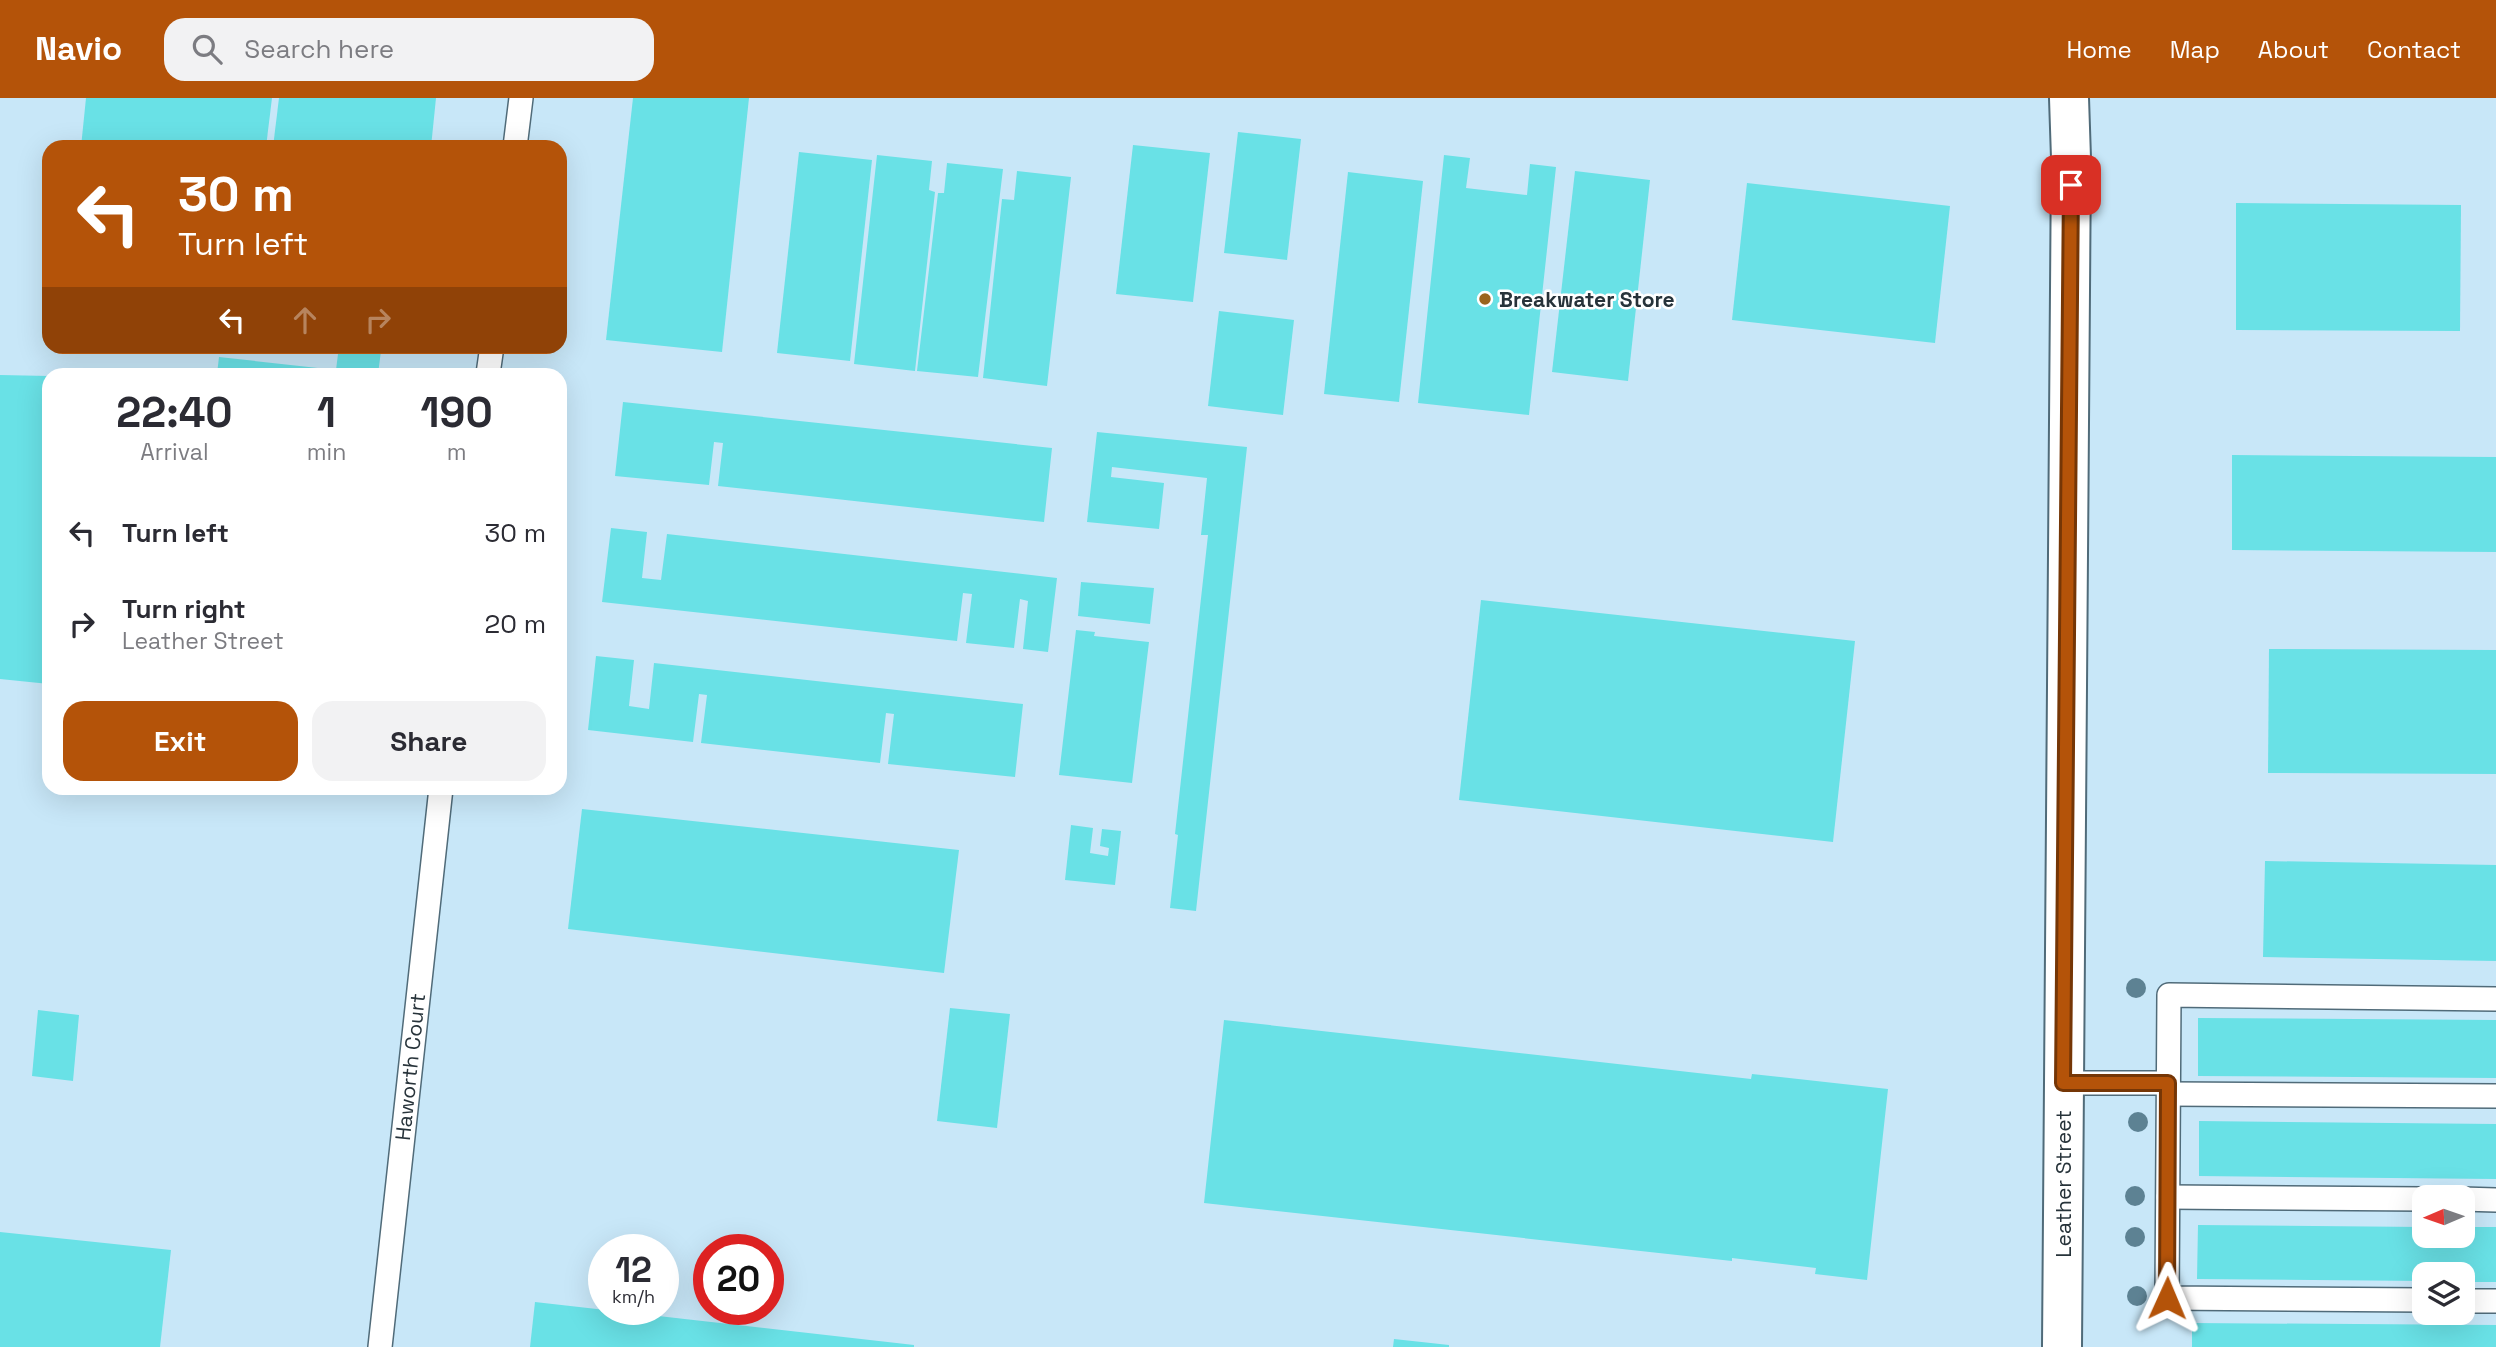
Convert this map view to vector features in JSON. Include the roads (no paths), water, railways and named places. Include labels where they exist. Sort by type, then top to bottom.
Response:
[{"type":"street","name":"Leather Street","points":[[2062,1347],[2071,158],[2069,98]]},
{"type":"lane","points":[[516,140],[521,98]]},
{"type":"lane","name":"Haworth Court","points":[[380,1347],[440,795]]},
{"type":"lane","points":[[2412,1300],[2167,1298],[2169,995],[2496,999]]},
{"type":"lane","points":[[2063,1083],[2169,1089],[2496,1096]]},
{"type":"lane","points":[[2168,1197],[2412,1199]]},
{"type":"lane","points":[[2475,1199],[2496,1200]]},
{"type":"lane","points":[[2475,1301],[2496,1301]]},
{"type":"place","name":"Breakwater Store","points":[[1485,299]]}]
